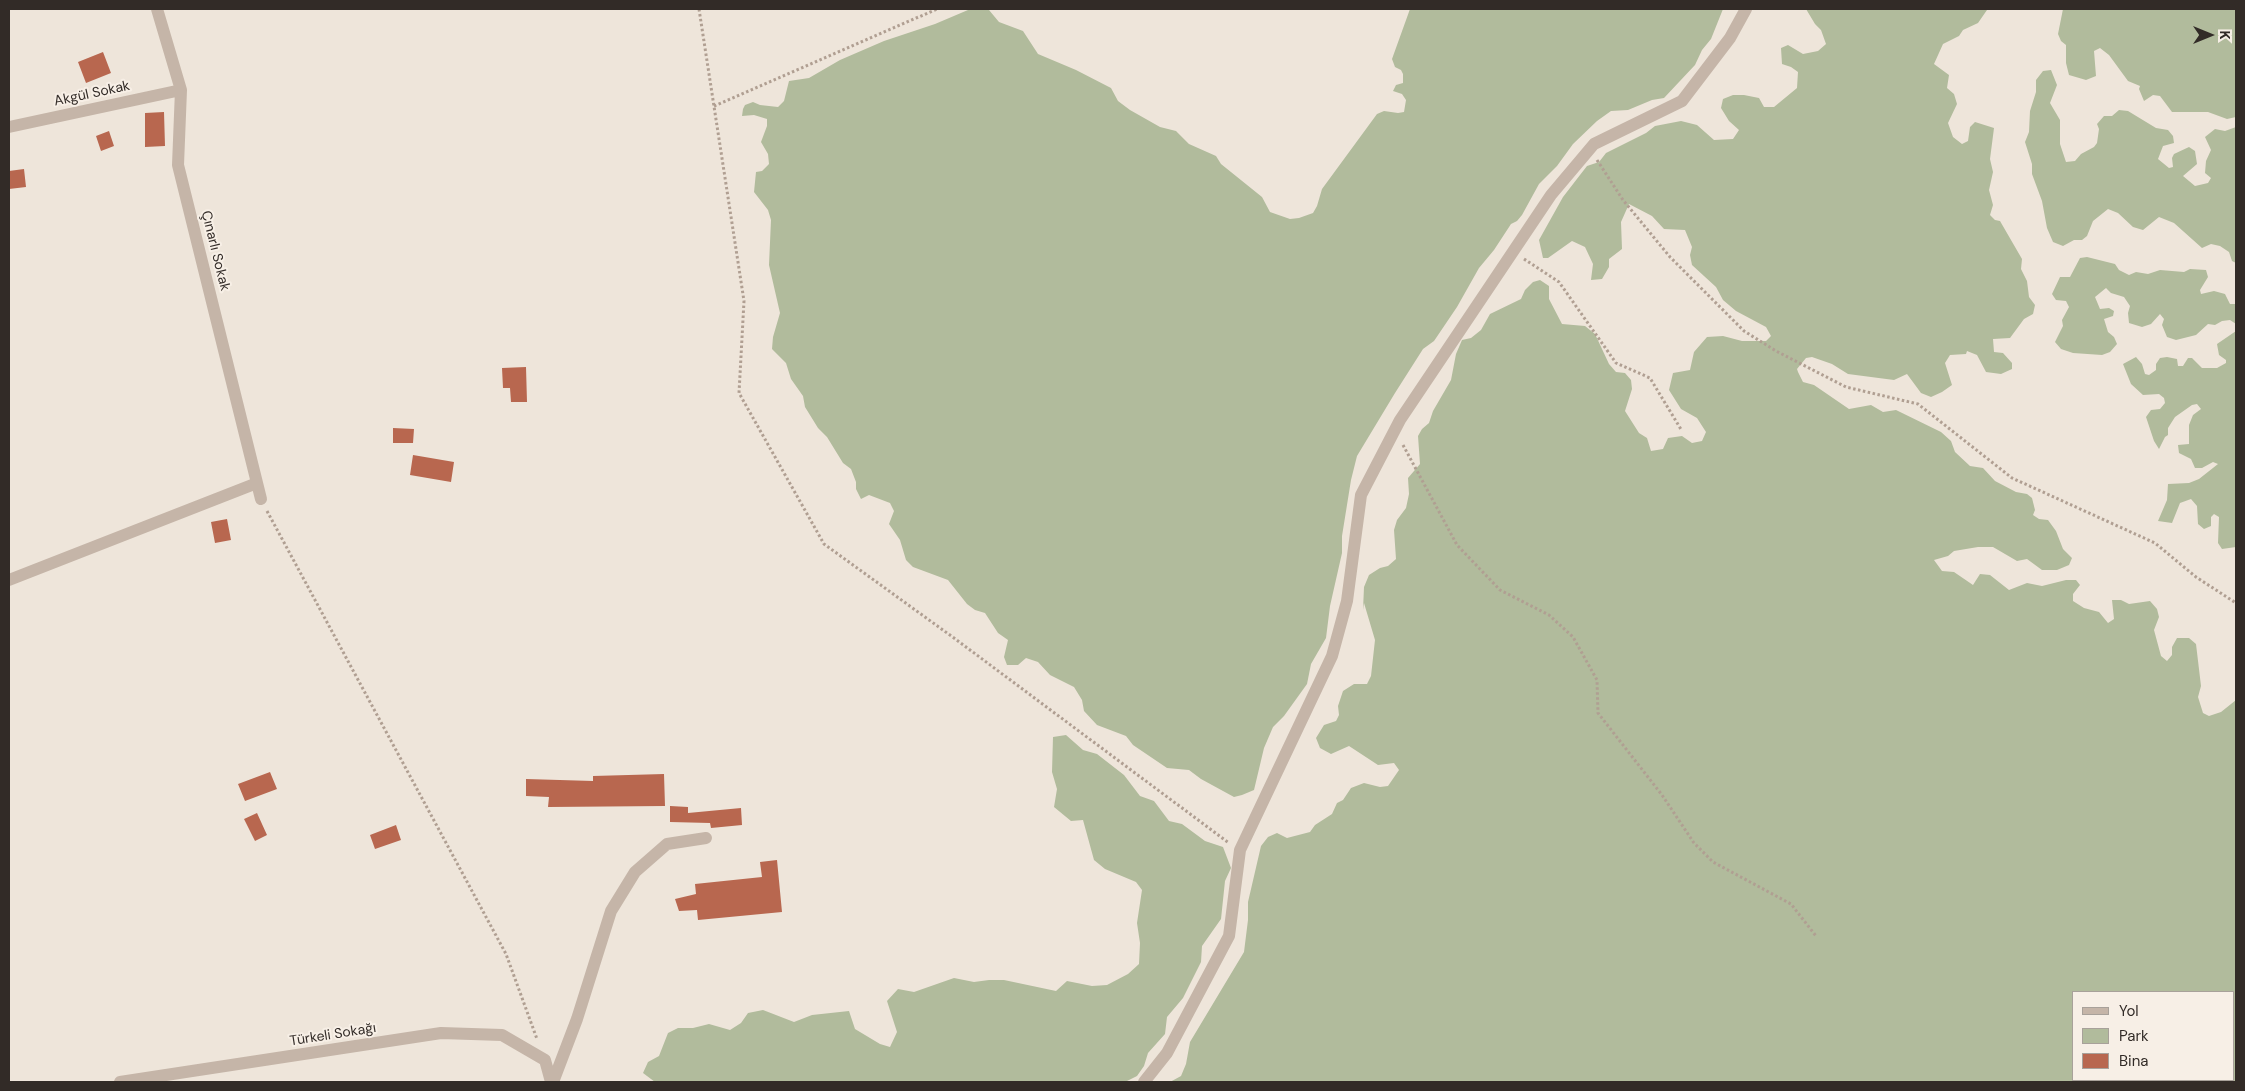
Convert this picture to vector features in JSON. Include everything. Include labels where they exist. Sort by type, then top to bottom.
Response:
[{"type":"street","name":"Çınarlı Sokak","points":[[157,9],[181,90],[178,165],[260,499]]},
{"type":"street","points":[[1144,1082],[1167,1053],[1229,936],[1240,850],[1332,656],[1347,601],[1361,495],[1395,430],[1551,195],[1594,144],[1682,101],[1730,38],[1746,9]]},
{"type":"street","name":"Akgül Sokak","points":[[9,127],[181,90]]},
{"type":"street","points":[[9,580],[257,484]]},
{"type":"street","points":[[552,1082],[577,1019],[611,911],[635,872],[667,844],[706,838]]},
{"type":"street","name":"Türkeli Sokağı","points":[[120,1082],[441,1033],[502,1035],[544,1060]]},
{"type":"street","points":[[544,1060],[552,1082]]},
{"type":"path","points":[[700,9],[744,301],[740,393],[824,544],[1240,850]]},
{"type":"path","points":[[714,106],[937,9]]},
{"type":"path","points":[[1590,149],[1623,200],[1670,257],[1744,331],[1776,351],[1846,387],[1918,404],[2012,478],[2156,543],[2196,577],[2236,603]]},
{"type":"path","points":[[1512,252],[1559,282],[1616,363],[1650,378],[1682,431]]},
{"type":"path","points":[[1395,430],[1457,545],[1500,590],[1549,615],[1573,637],[1597,680],[1598,713],[1662,795],[1694,842],[1712,862],[1792,904],[1816,936]]},
{"type":"path","points":[[260,499],[506,954],[544,1060]]},
{"type":"green space","points":[[1410,9],[1723,9],[1711,39],[1702,50],[1695,65],[1664,98],[1652,100],[1628,110],[1611,111],[1597,121],[1573,144],[1557,166],[1539,184],[1522,215],[1511,224],[1494,250],[1479,268],[1457,307],[1434,341],[1423,349],[1395,393],[1357,456],[1351,480],[1342,536],[1342,553],[1330,606],[1326,638],[1311,664],[1307,684],[1284,716],[1273,727],[1264,748],[1254,790],[1242,795],[1234,797],[1201,779],[1189,770],[1167,768],[1133,745],[1126,736],[1097,725],[1084,711],[1082,700],[1074,687],[1050,675],[1038,662],[1026,658],[1018,665],[1007,665],[1004,657],[1008,640],[998,633],[985,613],[975,610],[967,604],[948,580],[913,567],[906,560],[900,540],[889,524],[894,511],[890,503],[869,495],[861,499],[856,489],[856,482],[851,469],[843,463],[827,437],[818,428],[805,407],[803,396],[791,379],[786,363],[772,349],[773,337],[780,313],[769,265],[771,220],[768,210],[754,192],[756,172],[762,171],[769,164],[768,154],[761,142],[767,126],[767,119],[754,115],[742,116],[745,105],[753,102],[760,105],[778,107],[784,101],[789,81],[809,78],[840,60],[884,41],[935,24],[968,10],[989,10],[999,22],[1023,31],[1038,54],[1076,70],[1111,88],[1118,101],[1130,110],[1160,127],[1176,131],[1189,144],[1216,156],[1221,164],[1262,197],[1270,212],[1290,219],[1313,213],[1322,189],[1377,114],[1384,111],[1404,112],[1406,100],[1402,94],[1393,91],[1396,85],[1403,83],[1403,74],[1401,70],[1395,67],[1392,59]]},
{"type":"green space","points":[[1806,9],[2004,9],[1987,10],[1978,23],[1963,30],[1959,36],[1943,44],[1934,64],[1949,75],[1947,88],[1954,94],[1957,104],[1948,123],[1953,137],[1962,144],[1968,141],[1970,127],[1975,122],[1994,128],[1990,159],[1993,172],[1989,190],[1993,205],[1990,215],[1995,220],[2000,221],[2022,259],[2021,269],[2027,281],[2029,297],[2035,305],[2033,314],[2024,319],[2010,338],[1993,339],[1994,352],[2003,353],[2012,363],[2012,369],[2001,374],[1986,372],[1977,355],[1967,351],[1966,354],[1950,355],[1945,363],[1952,385],[1931,397],[1921,393],[1907,374],[1894,380],[1848,374],[1832,364],[1812,357],[1806,358],[1797,369],[1803,382],[1814,385],[1849,409],[1871,405],[1883,412],[1896,410],[1941,432],[1951,441],[1955,452],[1970,466],[1983,468],[1995,481],[2016,492],[2027,494],[2032,498],[2035,510],[2033,515],[2039,519],[2048,520],[2056,531],[2063,549],[2072,558],[2069,565],[2057,570],[2042,570],[2027,559],[2017,561],[1993,547],[1978,547],[1954,551],[1948,556],[1934,560],[1942,571],[1954,572],[1973,585],[1980,574],[1990,575],[2009,590],[2027,583],[2042,586],[2066,580],[2076,580],[2080,585],[2073,594],[2073,601],[2084,608],[2099,612],[2108,623],[2114,619],[2112,600],[2121,600],[2129,604],[2150,601],[2157,609],[2159,617],[2154,630],[2161,656],[2167,661],[2172,655],[2172,647],[2177,638],[2189,638],[2196,644],[2201,686],[2198,697],[2203,713],[2209,716],[2221,712],[2236,700],[2236,1082],[1170,1082],[1181,1076],[1186,1064],[1190,1042],[1244,952],[1248,902],[1261,846],[1268,837],[1277,833],[1287,838],[1310,832],[1315,825],[1332,814],[1337,803],[1343,800],[1351,788],[1364,783],[1380,787],[1388,786],[1399,770],[1394,763],[1378,765],[1349,746],[1331,754],[1320,748],[1316,738],[1324,725],[1336,721],[1339,715],[1338,706],[1343,691],[1354,684],[1367,684],[1371,676],[1375,640],[1364,603],[1363,610],[1364,587],[1369,575],[1380,568],[1388,566],[1396,559],[1394,530],[1397,520],[1406,508],[1409,494],[1408,478],[1420,464],[1418,436],[1429,423],[1433,411],[1451,380],[1456,354],[1462,340],[1471,338],[1481,330],[1490,314],[1521,299],[1525,290],[1533,282],[1540,280],[1549,286],[1549,299],[1562,324],[1585,326],[1595,334],[1609,364],[1616,372],[1625,373],[1631,380],[1632,389],[1625,411],[1639,433],[1647,438],[1651,451],[1663,449],[1668,438],[1682,436],[1692,443],[1702,441],[1706,432],[1697,418],[1681,409],[1669,390],[1673,373],[1690,370],[1694,352],[1707,337],[1723,336],[1742,341],[1766,341],[1771,336],[1766,327],[1736,311],[1723,300],[1716,287],[1692,265],[1690,255],[1692,247],[1685,230],[1664,229],[1652,216],[1629,204],[1621,222],[1622,249],[1609,259],[1609,267],[1602,279],[1591,280],[1593,264],[1585,247],[1572,241],[1548,258],[1543,258],[1539,240],[1563,197],[1587,166],[1599,162],[1606,153],[1646,133],[1655,126],[1681,121],[1697,125],[1714,140],[1733,139],[1739,130],[1729,121],[1721,108],[1723,99],[1733,95],[1744,95],[1759,98],[1764,107],[1774,107],[1797,88],[1798,72],[1782,64],[1781,48],[1788,45],[1803,54],[1818,51],[1826,44],[1821,30]]},
{"type":"green space","points":[[2063,9],[2236,9],[2236,117],[2227,119],[2208,112],[2172,112],[2160,96],[2153,95],[2144,101],[2139,89],[2140,86],[2128,81],[2109,55],[2100,48],[2094,51],[2096,76],[2086,80],[2069,75],[2066,63],[2066,45],[2061,41],[2058,34]]},
{"type":"green space","points":[[2051,70],[2057,85],[2050,103],[2060,120],[2060,144],[2066,162],[2075,161],[2081,154],[2094,147],[2097,143],[2099,129],[2097,124],[2104,116],[2112,116],[2119,110],[2128,111],[2156,128],[2168,130],[2173,136],[2174,143],[2163,146],[2158,159],[2169,168],[2173,167],[2172,158],[2174,154],[2189,147],[2195,151],[2197,164],[2183,176],[2195,186],[2208,183],[2211,178],[2205,173],[2206,161],[2211,150],[2205,137],[2215,129],[2225,131],[2236,127],[2236,263],[2232,261],[2229,252],[2220,246],[2211,244],[2202,248],[2174,223],[2159,217],[2143,230],[2133,227],[2118,213],[2108,209],[2093,221],[2087,236],[2082,240],[2074,240],[2063,246],[2053,242],[2047,228],[2042,201],[2032,174],[2032,164],[2025,142],[2029,132],[2030,111],[2036,92],[2036,80],[2043,71]]},
{"type":"green space","points":[[2087,257],[2115,264],[2119,270],[2129,275],[2136,272],[2148,274],[2160,270],[2184,272],[2190,269],[2206,270],[2208,277],[2200,290],[2201,294],[2214,291],[2225,294],[2230,304],[2236,304],[2236,324],[2230,320],[2222,321],[2215,325],[2208,324],[2196,335],[2176,340],[2167,337],[2162,325],[2164,319],[2160,314],[2151,324],[2142,327],[2129,323],[2128,313],[2130,306],[2124,297],[2111,293],[2106,288],[2095,297],[2100,309],[2109,308],[2114,311],[2113,316],[2104,319],[2108,332],[2114,337],[2117,344],[2110,352],[2102,355],[2073,353],[2061,349],[2055,342],[2063,326],[2062,320],[2069,307],[2066,301],[2056,300],[2052,294],[2060,277],[2070,277],[2080,258]]},
{"type":"green space","points":[[2236,331],[2236,547],[2222,549],[2218,543],[2219,517],[2214,514],[2211,517],[2211,526],[2204,529],[2198,524],[2197,506],[2191,499],[2180,503],[2172,523],[2158,521],[2167,500],[2168,484],[2189,483],[2199,479],[2218,464],[2213,462],[2202,468],[2195,468],[2191,459],[2179,453],[2178,445],[2189,444],[2189,425],[2193,415],[2201,409],[2197,404],[2192,405],[2175,417],[2168,428],[2168,435],[2159,449],[2154,441],[2146,417],[2151,410],[2160,409],[2165,403],[2164,398],[2159,394],[2143,395],[2131,384],[2123,364],[2136,357],[2142,364],[2145,374],[2149,375],[2156,370],[2156,364],[2160,358],[2167,357],[2177,359],[2178,366],[2183,366],[2188,358],[2192,358],[2202,368],[2217,368],[2226,363],[2226,360],[2219,355],[2217,344]]},
{"type":"green space","points":[[1066,735],[1083,750],[1097,754],[1124,775],[1140,796],[1154,801],[1169,821],[1182,824],[1205,841],[1223,847],[1231,868],[1225,881],[1221,919],[1202,946],[1201,962],[1183,998],[1167,1017],[1165,1034],[1148,1053],[1144,1066],[1137,1076],[1125,1082],[655,1082],[643,1073],[648,1062],[659,1056],[668,1033],[678,1028],[693,1028],[709,1024],[730,1030],[741,1023],[748,1013],[763,1010],[794,1022],[812,1015],[849,1011],[855,1029],[880,1044],[890,1047],[897,1032],[887,1001],[898,989],[914,992],[954,978],[974,982],[1004,980],[1056,991],[1067,981],[1092,986],[1107,985],[1128,974],[1139,964],[1140,943],[1137,923],[1142,890],[1136,882],[1105,869],[1094,860],[1083,820],[1071,821],[1054,807],[1057,789],[1052,772],[1053,737]]},
{"type":"building","points":[[103,52],[111,73],[86,83],[78,62]]},
{"type":"building","points":[[164,112],[165,146],[145,147],[145,113]]},
{"type":"building","points":[[109,131],[114,146],[101,151],[96,136]]},
{"type":"building","points":[[24,169],[26,187],[9,189],[9,171]]},
{"type":"building","points":[[526,367],[527,402],[511,402],[510,388],[503,388],[502,368]]},
{"type":"building","points":[[393,428],[414,429],[413,443],[393,443]]},
{"type":"building","points":[[413,455],[454,462],[451,482],[410,475]]},
{"type":"building","points":[[227,519],[231,540],[215,543],[211,522]]},
{"type":"building","points":[[270,772],[277,789],[245,801],[238,784]]},
{"type":"building","points":[[664,774],[665,806],[548,807],[549,797],[526,796],[526,779],[593,781],[593,776]]},
{"type":"building","points":[[670,806],[688,807],[688,813],[741,808],[742,825],[711,828],[710,823],[670,822]]},
{"type":"building","points":[[257,813],[267,835],[255,841],[244,819]]},
{"type":"building","points":[[396,825],[401,840],[375,849],[370,835]]},
{"type":"building","points":[[777,860],[782,912],[698,920],[697,910],[679,911],[675,899],[696,894],[695,884],[762,877],[760,862]]}]
